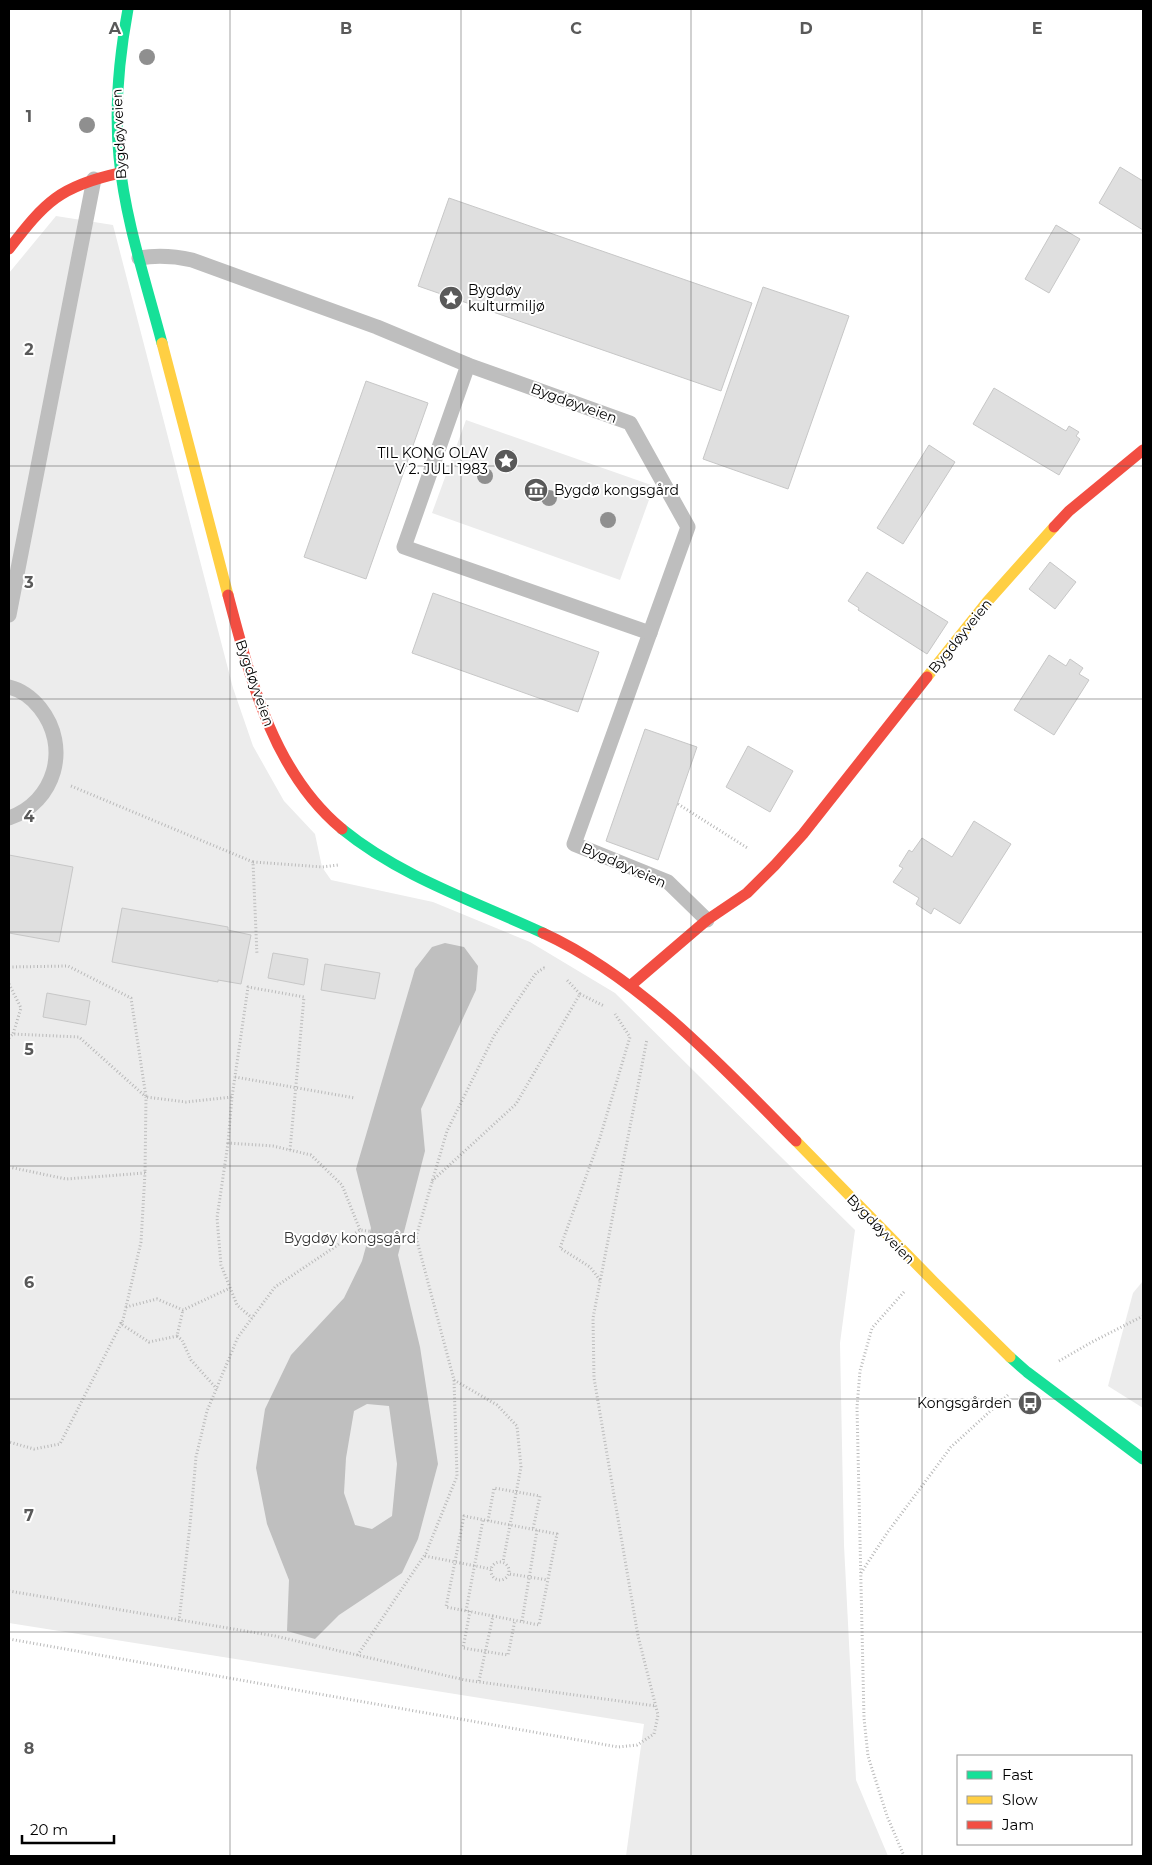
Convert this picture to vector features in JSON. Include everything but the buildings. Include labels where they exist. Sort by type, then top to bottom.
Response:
[{"type":"street","name":"Bygdøyveien","points":[[128,9],[117,84],[117,138],[120,173],[139,258],[256,694],[282,753],[298,779],[317,804],[337,825],[383,858],[417,878],[555,939],[597,961],[630,986],[707,1054],[991,1339],[1027,1372],[1143,1459]]},
{"type":"street","points":[[9,249],[44,207],[70,189],[94,179],[120,173]]},
{"type":"street","name":"Bygdøyveien","points":[[630,986],[707,920],[747,893],[775,865],[803,834],[988,602],[1069,511],[1143,450]]},
{"type":"lane","points":[[9,615],[94,179]]},
{"type":"lane","name":"Bygdøyveien","points":[[139,258],[158,255],[176,256],[192,260],[377,327],[468,365],[630,423],[688,527],[574,844],[668,882],[707,920]]},
{"type":"lane","points":[[468,365],[404,547],[650,633]]},
{"type":"lane","points":[[9,687],[34,700],[47,717],[55,736],[57,758],[52,778],[40,798],[22,814],[9,818]]},
{"type":"path","points":[[52,778],[254,862],[322,867],[339,865]]},
{"type":"path","points":[[678,804],[775,865]]},
{"type":"path","points":[[254,862],[257,955]]},
{"type":"path","points":[[9,967],[68,966],[131,998],[146,1096],[145,1173],[140,1242],[121,1324],[60,1444],[34,1449],[9,1442]]},
{"type":"path","points":[[357,1656],[425,1556],[457,1476],[454,1380],[416,1237],[447,1131],[494,1036],[536,973],[544,968],[551,971]]},
{"type":"path","points":[[566,979],[580,994],[605,1006]]},
{"type":"path","points":[[9,984],[21,1008],[13,1034],[9,1038]]},
{"type":"path","points":[[252,1318],[237,1305],[220,1265],[217,1218],[248,987],[304,997],[290,1150]]},
{"type":"path","points":[[432,1182],[516,1104],[580,994]]},
{"type":"path","points":[[9,1639],[618,1747],[637,1745],[654,1734],[658,1715],[638,1636],[594,1378],[593,1318],[653,1005]]},
{"type":"path","points":[[601,1280],[590,1267],[560,1248],[599,1141],[630,1037],[613,1010]]},
{"type":"path","points":[[13,1034],[79,1037],[146,1096],[186,1102],[232,1097]]},
{"type":"path","points":[[235,1077],[355,1098]]},
{"type":"path","points":[[228,1143],[273,1146],[311,1155],[342,1185],[360,1230]]},
{"type":"path","points":[[9,1167],[66,1179],[145,1173]]},
{"type":"path","points":[[179,1621],[196,1457],[207,1411],[238,1337],[275,1287],[360,1230],[416,1237]]},
{"type":"path","points":[[904,1856],[887,1816],[868,1756],[864,1718],[857,1407],[860,1370],[872,1328],[907,1288],[925,1273]]},
{"type":"path","points":[[126,1307],[157,1299],[183,1310],[230,1288]]},
{"type":"path","points":[[177,1336],[183,1310]]},
{"type":"path","points":[[1052,1365],[1143,1316]]},
{"type":"path","points":[[121,1324],[149,1342],[177,1336]]},
{"type":"path","points":[[177,1336],[182,1340],[191,1360],[216,1389]]},
{"type":"path","points":[[454,1380],[497,1405],[517,1426],[521,1467],[503,1562]]},
{"type":"path","points":[[861,1574],[887,1533],[951,1447],[1011,1393]]},
{"type":"path","points":[[488,1521],[494,1488],[540,1496],[522,1621]]},
{"type":"path","points":[[464,1516],[483,1520],[557,1534],[539,1625],[446,1607],[464,1516]]},
{"type":"path","points":[[483,1520],[463,1648],[508,1655],[515,1620]]},
{"type":"path","points":[[425,1556],[491,1569]]},
{"type":"path","points":[[497,1562],[503,1562],[508,1565],[510,1574],[505,1579],[499,1580],[492,1576],[491,1569],[497,1562]]},
{"type":"path","points":[[510,1574],[548,1580]]},
{"type":"path","points":[[9,1591],[275,1636],[357,1656],[479,1681],[656,1706]]},
{"type":"path","points":[[479,1681],[493,1616]]},
{"type":"green space","name":"Bygdøy kongsgård","points":[[56,216],[113,225],[233,688],[253,746],[284,801],[315,834],[322,867],[331,880],[433,902],[530,942],[615,993],[855,1230],[840,1343],[844,1545],[856,1780],[888,1856],[626,1856],[644,1724],[9,1623],[9,273]]},
{"type":"green space","points":[[466,420],[654,486],[620,580],[432,513]]},
{"type":"green space","points":[[1143,1281],[1143,1408],[1108,1386],[1133,1293]]},
{"type":"shaded area","points":[[445,943],[464,947],[478,966],[476,990],[421,1109],[425,1151],[398,1255],[420,1347],[438,1464],[418,1539],[402,1573],[339,1615],[315,1639],[287,1631],[289,1580],[267,1524],[256,1468],[265,1409],[291,1355],[344,1298],[362,1261],[371,1228],[356,1169],[415,969],[432,947]],"holes":[[[367,1404],[389,1406],[397,1464],[392,1516],[372,1529],[355,1525],[344,1493],[346,1458],[354,1411]]]},
{"type":"traffic: fast","points":[[128,9],[118,83],[119,157],[131,227],[162,343]]},
{"type":"traffic: fast","points":[[342,829],[365,846],[413,875],[543,933]]},
{"type":"traffic: fast","points":[[1010,1357],[1027,1372],[1143,1459]]},
{"type":"traffic: slow","points":[[162,343],[228,595]]},
{"type":"traffic: slow","points":[[927,677],[987,602],[1054,527]]},
{"type":"traffic: slow","points":[[796,1141],[1010,1357]]},
{"type":"traffic: jam","points":[[9,249],[33,219],[56,198],[82,184],[120,173]]},
{"type":"traffic: jam","points":[[1054,527],[1069,511],[1143,450]]},
{"type":"traffic: jam","points":[[228,595],[245,659],[267,722],[281,752],[298,780],[318,806],[342,829]]},
{"type":"traffic: jam","points":[[630,986],[707,920],[747,893],[775,865],[803,834],[927,677]]},
{"type":"traffic: jam","points":[[543,933],[578,951],[646,998],[709,1054],[796,1141]]},
{"type":"place","name":"Bygdøy kulturmiljø","points":[[451,298]]},
{"type":"place","name":"TIL KONG OLAV V 2. JULI 1983","points":[[506,461]]},
{"type":"place","name":"Bygdø kongsgård","points":[[536,490]]},
{"type":"place","name":"Kongsgården","points":[[1030,1403]]}]
